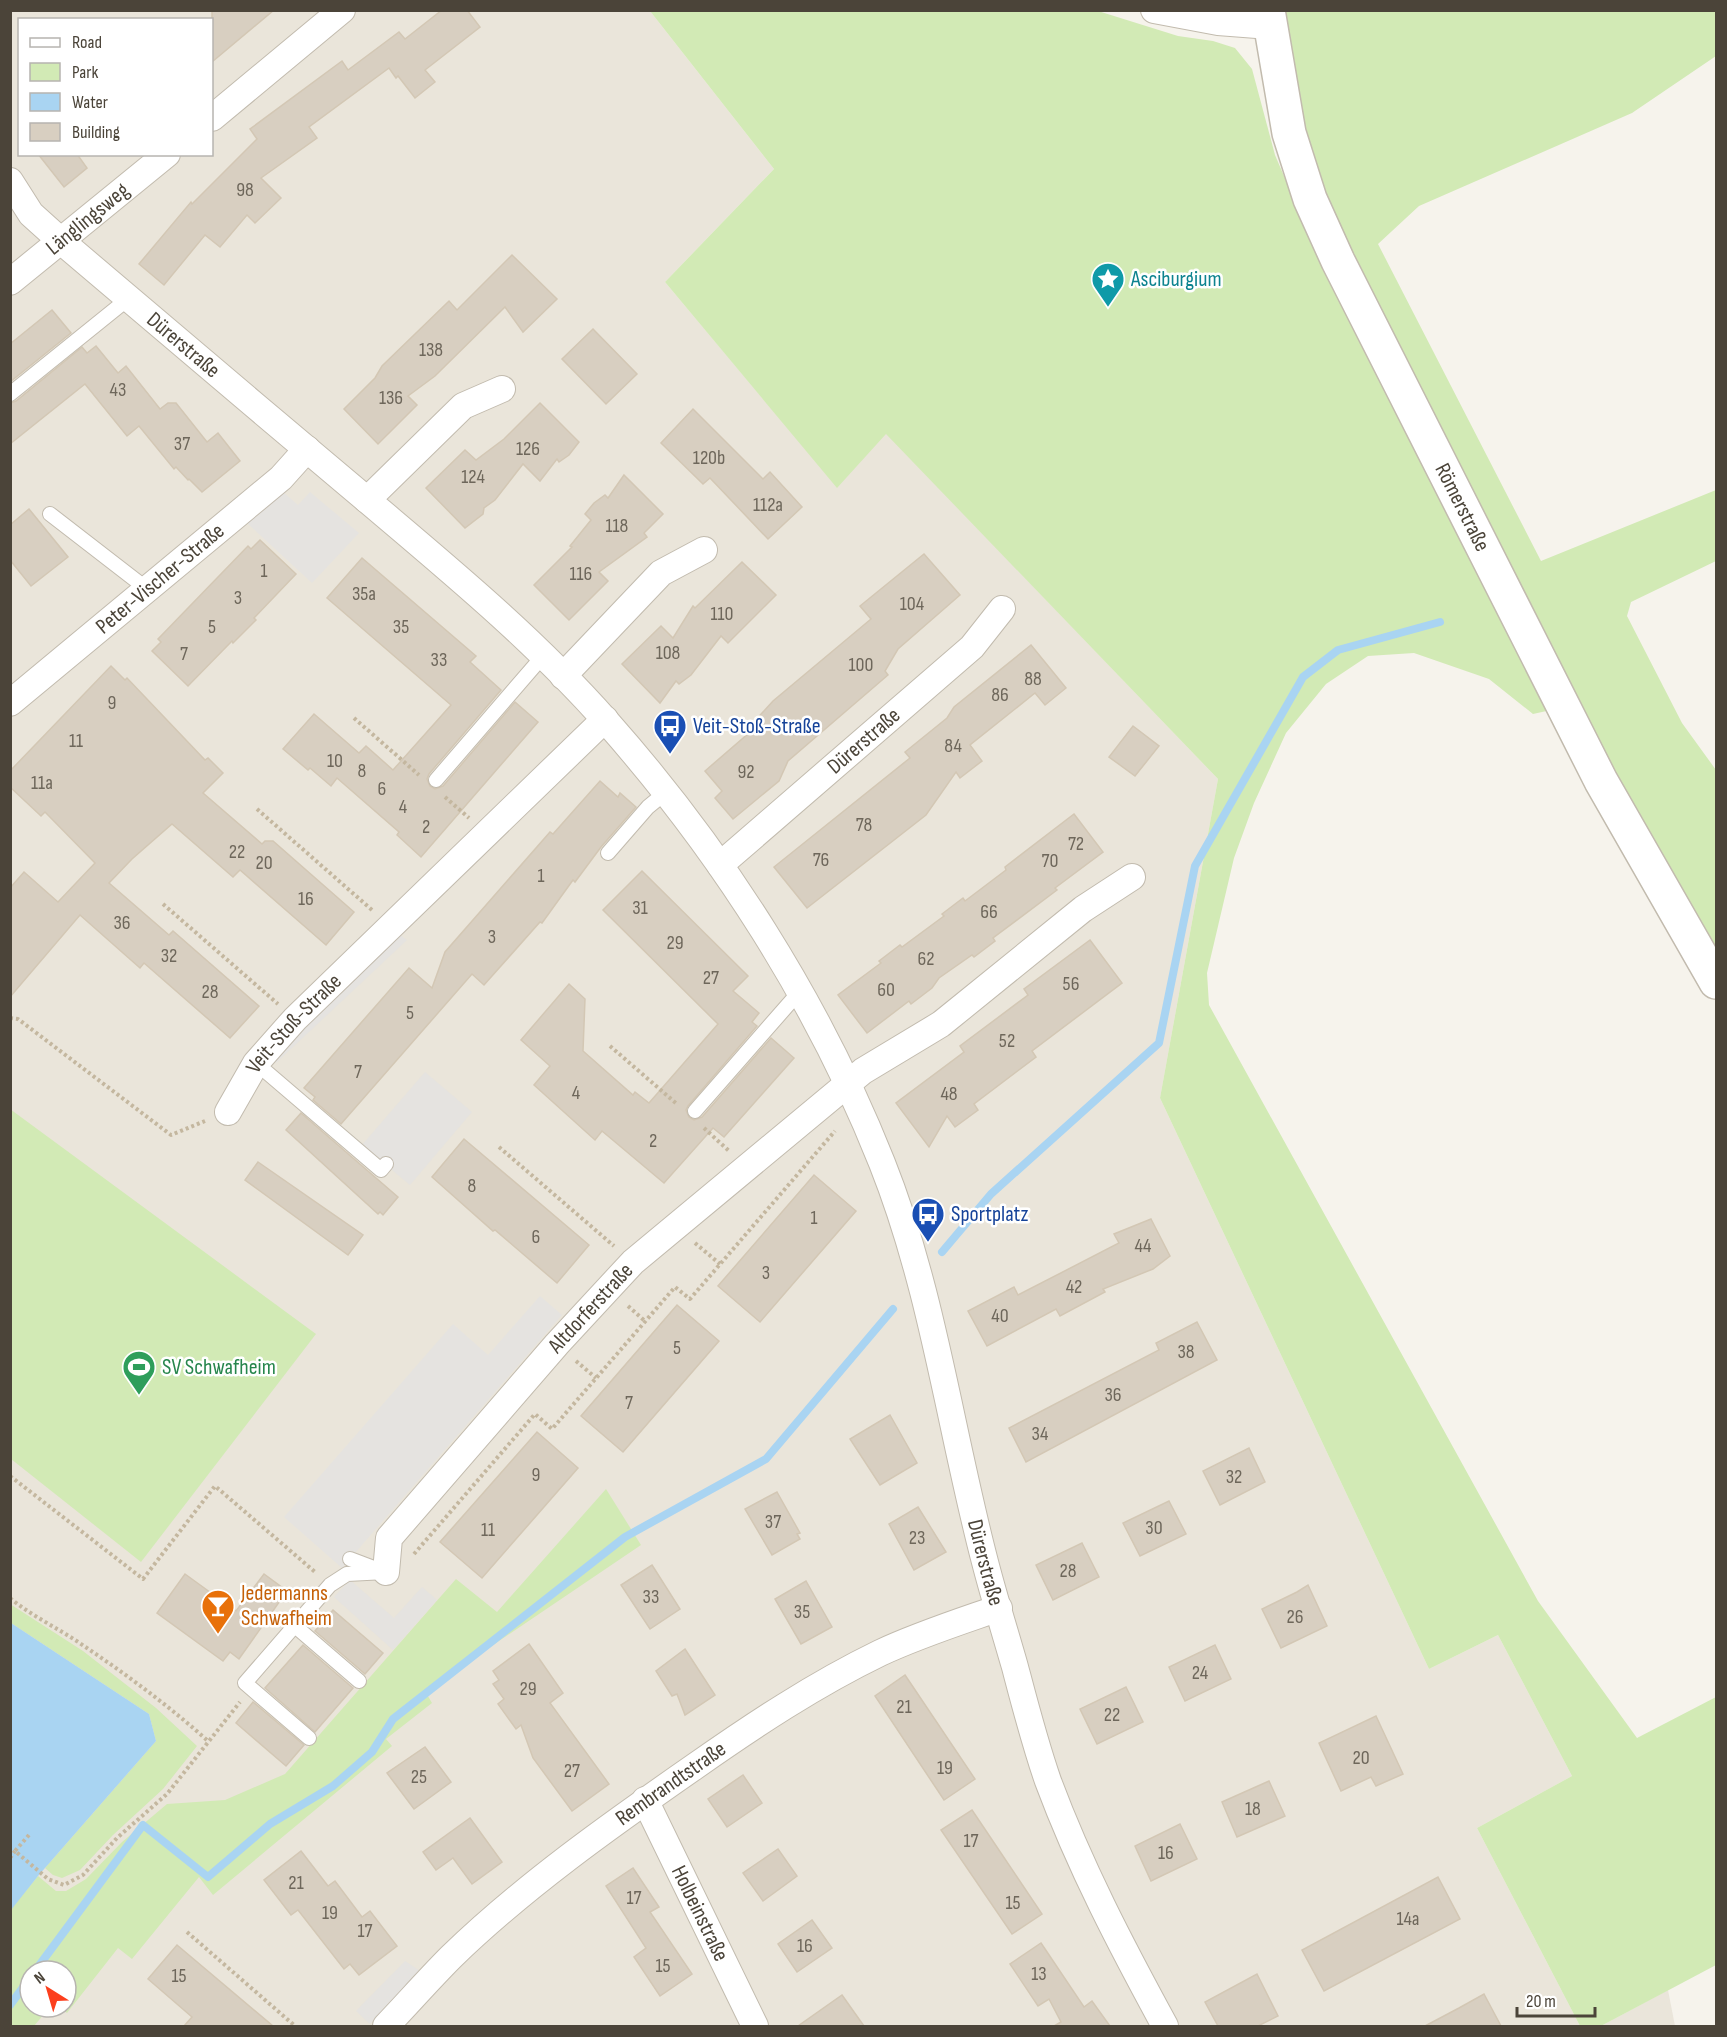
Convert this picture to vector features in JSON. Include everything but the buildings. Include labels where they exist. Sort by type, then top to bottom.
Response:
[{"type":"street","points":[[213,117],[342,10]]},
{"type":"street","points":[[1154,10],[1269,18]]},
{"type":"street","name":"Römerstraße","points":[[1269,18],[1289,134],[1310,199],[1333,250],[1600,782],[1716,982]]},
{"type":"street","name":"Länglingsweg","points":[[10,282],[165,156]]},
{"type":"street","name":"Dürerstraße","points":[[10,181],[31,214],[61,241],[460,579],[543,656],[605,719],[665,793],[720,865],[758,922],[800,991],[847,1084],[883,1166],[932,1322],[975,1518],[1041,1757],[1059,1809],[1097,1898],[1165,2026]]},
{"type":"street","points":[[367,500],[463,406],[502,389]]},
{"type":"street","name":"Peter-Vischer-Straße","points":[[15,692],[147,589],[281,478],[307,449]]},
{"type":"street","points":[[563,676],[661,573],[704,550]]},
{"type":"street","name":"Dürerstraße","points":[[720,865],[972,647],[1002,609]]},
{"type":"street","name":"Veit-Stoß-Straße","points":[[228,1112],[256,1063],[295,1019],[605,719]]},
{"type":"street","points":[[847,1084],[863,1071],[941,1024],[1083,909],[1132,877]]},
{"type":"street","name":"Altdorferstraße","points":[[386,1572],[389,1538],[506,1392],[633,1262],[847,1084]]},
{"type":"street","name":"Rembrandtstraße","points":[[386,2026],[451,1957],[540,1880],[645,1800],[762,1720],[821,1684],[907,1641],[999,1608]]},
{"type":"street","name":"Holbeinstraße","points":[[645,1800],[755,2026]]},
{"type":"lane","points":[[10,394],[129,298]]},
{"type":"lane","points":[[50,514],[147,589]]},
{"type":"lane","points":[[436,780],[543,656]]},
{"type":"lane","points":[[608,854],[648,807],[665,793]]},
{"type":"lane","points":[[695,1111],[800,991]]},
{"type":"lane","points":[[256,1063],[381,1170],[386,1164]]},
{"type":"lane","points":[[350,1559],[386,1572]]},
{"type":"lane","points":[[309,1738],[245,1683],[330,1585],[347,1574],[386,1572]]},
{"type":"lane","points":[[295,1626],[359,1681]]},
{"type":"path","points":[[257,810],[392,927]]},
{"type":"path","points":[[163,904],[295,1019]]},
{"type":"path","points":[[10,1018],[18,1019],[171,1135],[228,1112]]},
{"type":"path","points":[[386,1572],[412,1557],[535,1414],[552,1429],[675,1287],[690,1299],[834,1131]]},
{"type":"path","points":[[500,1147],[633,1262]]},
{"type":"path","points":[[676,1227],[720,1264]]},
{"type":"path","points":[[10,1476],[143,1579],[215,1486],[330,1585]]},
{"type":"path","points":[[10,1598],[82,1644],[131,1679],[175,1712],[208,1742],[167,1794],[117,1838],[83,1875],[64,1885],[48,1878],[15,1851]]},
{"type":"path","points":[[10,1858],[29,1834]]},
{"type":"path","points":[[187,1932],[295,2026]]},
{"type":"shaded area","points":[[11,11],[650,11],[774,169],[665,282],[837,487],[886,433],[1218,779],[1160,1098],[1429,1669],[1498,1635],[1572,1776],[1477,1828],[1580,2026],[11,2026]]},
{"type":"shaded area","points":[[283,492],[298,505],[310,492],[359,533],[312,583],[246,522]]},
{"type":"shaded area","points":[[400,935],[407,940],[276,1063],[275,1054]]},
{"type":"shaded area","points":[[425,1072],[472,1112],[410,1185],[362,1145]]},
{"type":"shaded area","points":[[540,1296],[562,1315],[342,1568],[284,1517],[453,1324],[488,1355]]},
{"type":"shaded area","points":[[350,1580],[394,1618],[422,1587],[437,1600],[393,1650],[334,1597]]},
{"type":"shaded area","points":[[405,1961],[420,1971],[370,2024],[356,2011]]},
{"type":"shaded area","points":[[1668,1990],[1675,2026],[1601,2026]]},
{"type":"green space","points":[[650,11],[1098,11],[1178,36],[1213,41],[1235,48],[1252,69],[1275,155],[1326,274],[1551,710],[1533,714],[1489,679],[1414,653],[1368,656],[1326,684],[1286,733],[1254,803],[1234,858],[1207,973],[1209,1005],[1538,1601],[1637,1738],[1716,1697],[1716,1965],[1601,2026],[1580,2026],[1477,1828],[1572,1776],[1498,1635],[1429,1669],[1160,1098],[1218,779],[886,434],[837,488],[665,282],[774,169]]},
{"type":"green space","points":[[1281,11],[1716,11],[1716,56],[1632,113],[1419,206],[1378,244],[1541,561],[1716,490],[1716,561],[1631,602],[1627,616],[1682,723],[1716,770],[1716,961],[1577,704],[1324,211],[1303,149]]},
{"type":"green space","name":"SV Schwafheim","points":[[10,1109],[316,1334],[141,1562],[11,1459]]},
{"type":"green space","points":[[606,1489],[641,1545],[425,1691],[432,1703],[386,1739],[392,1746],[213,1895],[199,1877],[132,1959],[118,1948],[78,1999],[78,1959],[18,1959],[18,2019],[40,2019],[34,2026],[11,2026],[10,1910],[38,1876],[56,1891],[66,1891],[86,1879],[122,1842],[167,1804],[225,1800],[285,1774],[456,1579],[497,1612]]},
{"type":"green space","points":[[10,1604],[83,1651],[156,1708],[197,1746],[163,1789],[113,1835],[80,1870],[62,1878],[53,1875],[45,1868],[156,1741],[149,1714],[11,1623]]},
{"type":"water","points":[[11,1623],[149,1714],[156,1741],[11,1910]]},
{"type":"waterway","points":[[942,1252],[991,1194],[1159,1043],[1195,866],[1303,677],[1338,650],[1440,622]]},
{"type":"waterway","points":[[44,1959],[143,1825],[208,1877],[270,1824],[333,1786],[372,1752],[393,1719],[625,1537],[766,1459],[893,1309]]},
{"type":"waterway","points":[[10,2005],[18,1994]]},
{"type":"place","name":"Asciburgium","points":[[1108,308]]},
{"type":"place","name":"Veit-Stoß-Straße","points":[[670,755]]},
{"type":"place","name":"Sportplatz","points":[[928,1243]]},
{"type":"place","name":"SV Schwafheim","points":[[139,1396]]},
{"type":"place","name":"Jedermanns Schwafheim","points":[[218,1635]]}]
